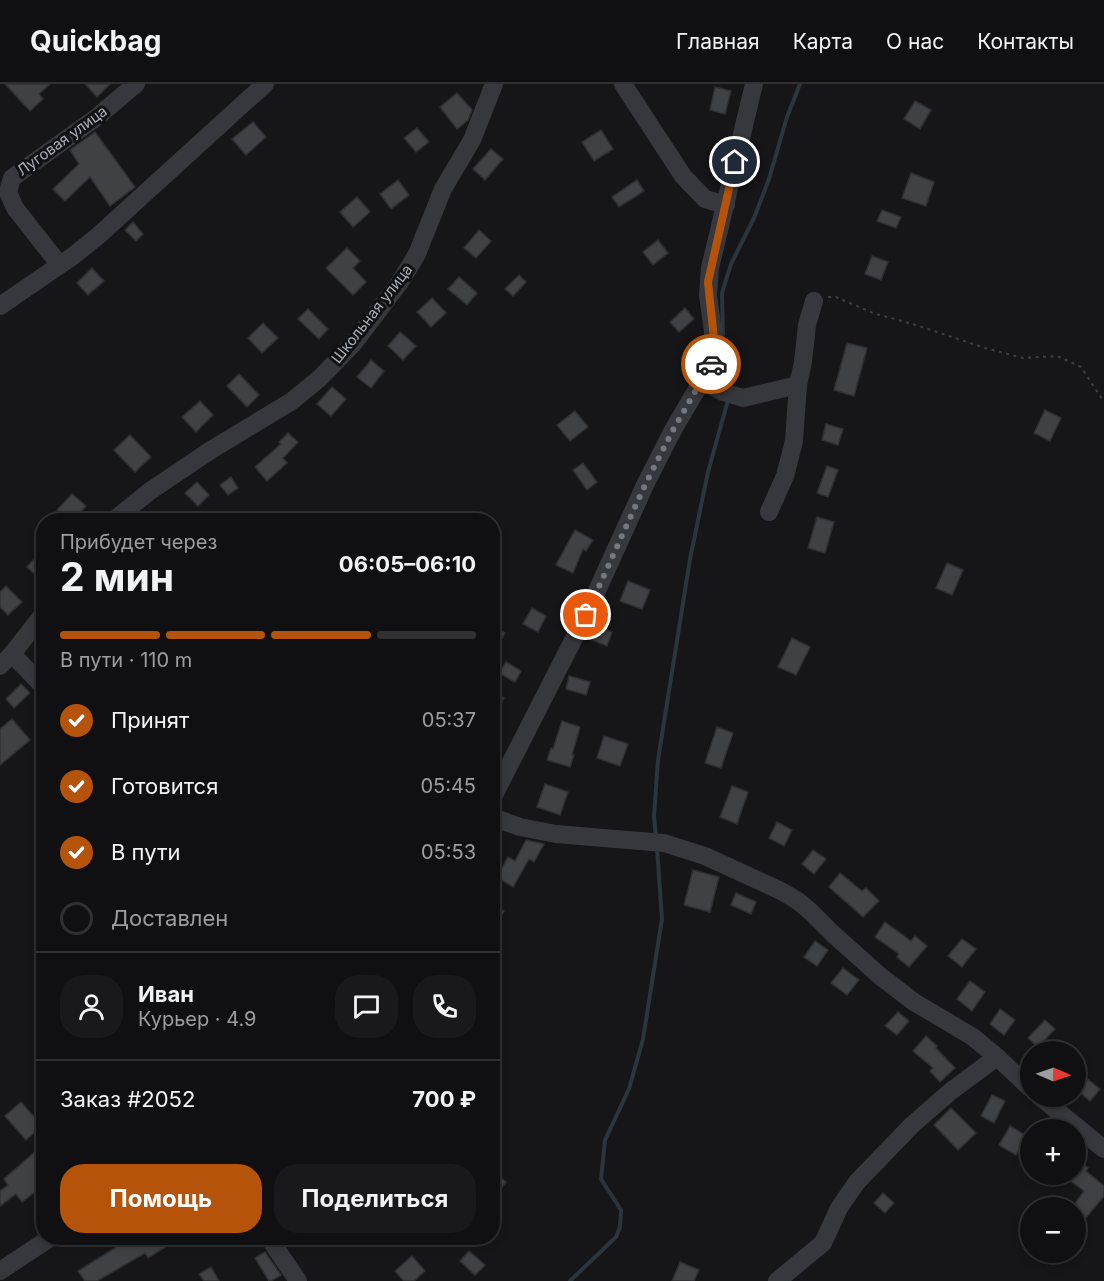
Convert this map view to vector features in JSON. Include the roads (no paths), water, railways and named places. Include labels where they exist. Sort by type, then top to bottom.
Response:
[{"type":"street","name":"Луговая улица","points":[[59,264],[15,208],[9,192],[12,178],[97,117],[136,84]]},
{"type":"street","points":[[0,306],[98,236],[265,84]]},
{"type":"street","name":"Школьная улица","points":[[123,513],[150,491],[211,450],[292,401],[320,378],[353,344],[400,282],[417,254],[443,189],[472,140],[494,84]]},
{"type":"street","points":[[623,84],[683,176],[705,199],[726,205]]},
{"type":"street","points":[[500,783],[586,615],[645,485],[673,430],[710,367],[714,354],[708,282],[754,84]]},
{"type":"street","points":[[769,512],[784,476],[794,441],[798,385],[807,326],[814,301]]},
{"type":"street","points":[[703,381],[723,392],[743,398],[798,385]]},
{"type":"street","points":[[36,623],[6,660],[36,681]]},
{"type":"street","points":[[500,820],[520,827],[556,834],[664,843],[705,856],[781,891],[810,911],[840,941],[905,996],[973,1037],[1020,1079]]},
{"type":"street","points":[[777,1281],[823,1243],[839,1208],[857,1182],[912,1125],[951,1091],[997,1057]]},
{"type":"street","points":[[1052,1107],[1104,1149]]},
{"type":"street","points":[[0,1271],[39,1245]]},
{"type":"street","points":[[274,1245],[298,1281]]},
{"type":"waterway","points":[[723,339],[722,293],[731,264],[754,218],[769,179],[787,117],[800,84]]},
{"type":"waterway","points":[[723,346],[728,389]]},
{"type":"waterway","points":[[656,838],[654,816],[658,760],[690,559],[708,472],[728,400]]},
{"type":"waterway","points":[[570,1281],[616,1237],[620,1227],[621,1210],[601,1179],[605,1140],[629,1089],[643,1039],[662,919],[657,848]]}]
